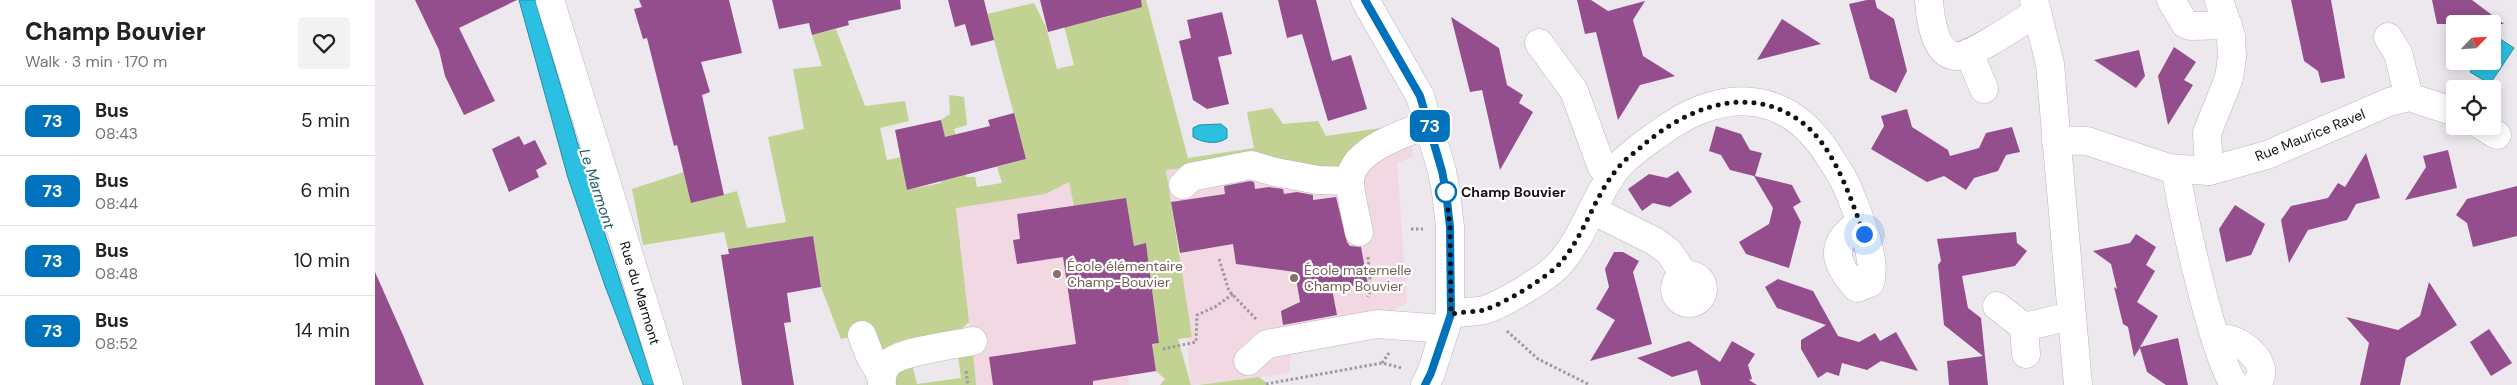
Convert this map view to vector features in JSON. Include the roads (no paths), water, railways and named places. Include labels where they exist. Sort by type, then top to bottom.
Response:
[{"type":"street","name":"Rue du Marmont","points":[[550,0],[669,385]]},
{"type":"street","points":[[1365,0],[1420,96],[1442,171],[1450,227],[1448,321],[1431,373],[1415,377]]},
{"type":"street","points":[[1929,0],[1931,24],[1944,50],[1955,56],[1969,53],[2035,6],[2050,64],[2078,385]]},
{"type":"street","points":[[2171,0],[2185,24],[2191,26],[2228,25]]},
{"type":"street","points":[[2209,171],[2207,133],[2229,78],[2232,57],[2228,25],[2219,0]]},
{"type":"street","points":[[2388,37],[2398,53],[2409,97],[2446,109]]},
{"type":"street","points":[[1539,44],[1574,92],[1601,165],[1604,170],[1612,175]]},
{"type":"street","points":[[1969,53],[1984,89]]},
{"type":"street","name":"Rue Maurice Ravel","points":[[2056,140],[2087,141],[2177,169],[2209,171],[2267,155],[2389,102],[2409,97]]},
{"type":"street","points":[[1258,363],[1349,329],[1377,324],[1448,321],[1485,310],[1541,279],[1561,263],[1585,225],[1601,190],[1619,166],[1673,123],[1703,108],[1734,102],[1773,105],[1801,121],[1821,143],[1847,186],[1860,223]]},
{"type":"street","points":[[1359,232],[1350,181],[1356,166],[1366,154],[1384,141],[1429,124]]},
{"type":"street","points":[[1183,185],[1191,177],[1251,164],[1275,172],[1318,180],[1350,181]]},
{"type":"street","points":[[2177,169],[2179,193],[2216,339],[2224,364],[2235,385]]},
{"type":"street","points":[[1592,210],[1656,242],[1669,252],[1685,276]]},
{"type":"street","points":[[1997,306],[2024,327],[2026,354]]},
{"type":"street","points":[[2024,327],[2071,316]]},
{"type":"street","points":[[862,335],[882,380]]},
{"type":"street","points":[[2216,339],[2231,339],[2246,347],[2257,358],[2262,370],[2259,381],[2255,385]]},
{"type":"street","points":[[882,380],[888,364],[899,357],[973,341]]},
{"type":"water","points":[[519,0],[535,0],[602,225],[654,385],[643,385],[605,286],[568,178]]},
{"type":"water","points":[[2501,40],[2514,48],[2501,68]]},
{"type":"water","points":[[2471,70],[2499,70],[2493,80],[2483,80],[2470,72]]},
{"type":"water","points":[[1221,124],[1227,129],[1227,138],[1219,142],[1201,141],[1193,137],[1193,128],[1199,125]]},
{"type":"place","name":"Champ Bouvier","points":[[1446,192]]},
{"type":"place","name":"École élémentaire Champ-Bouvier","points":[[1057,274]]},
{"type":"place","name":"École maternelle Champ Bouvier","points":[[1294,278]]},
{"type":"water label","name":"Le Marmont","points":[[597,189]]}]
